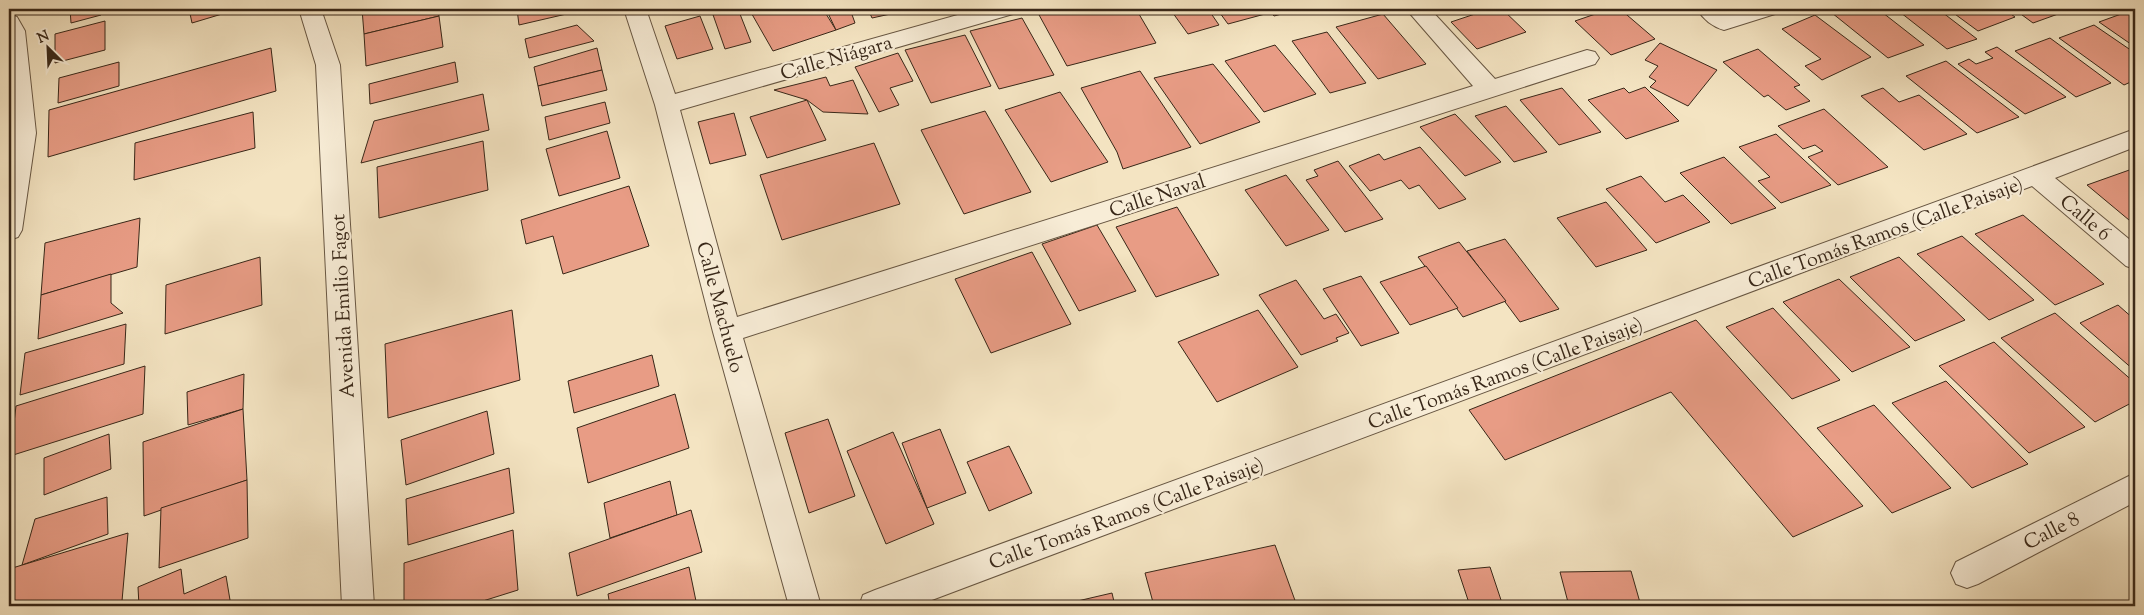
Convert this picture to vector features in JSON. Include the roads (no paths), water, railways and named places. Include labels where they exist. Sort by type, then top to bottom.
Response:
[{"type":"street","name":"Avenida Emilio Fagot","points":[[310,9],[328,65],[358,606]]},
{"type":"street","name":"Calle Machuelo","points":[[635,9],[667,105],[727,332],[805,606]]},
{"type":"street","name":"Calle Niágara","points":[[667,105],[1005,9]]},
{"type":"street","points":[[1417,9],[1490,89]]},
{"type":"street","points":[[1708,9],[1724,22],[1767,9]]},
{"type":"street","points":[[9,22],[14,31],[24,132],[9,230]]},
{"type":"street","name":"Calle Naval","points":[[727,332],[1587,58]]},
{"type":"street","name":"Calle Tomás Ramos (Calle Paisaje)","points":[[875,606],[2135,138]]},
{"type":"street","name":"Calle 6","points":[[2036,176],[2135,259]]},
{"type":"street","name":"Calle 8","points":[[1967,573],[2135,487]]}]
